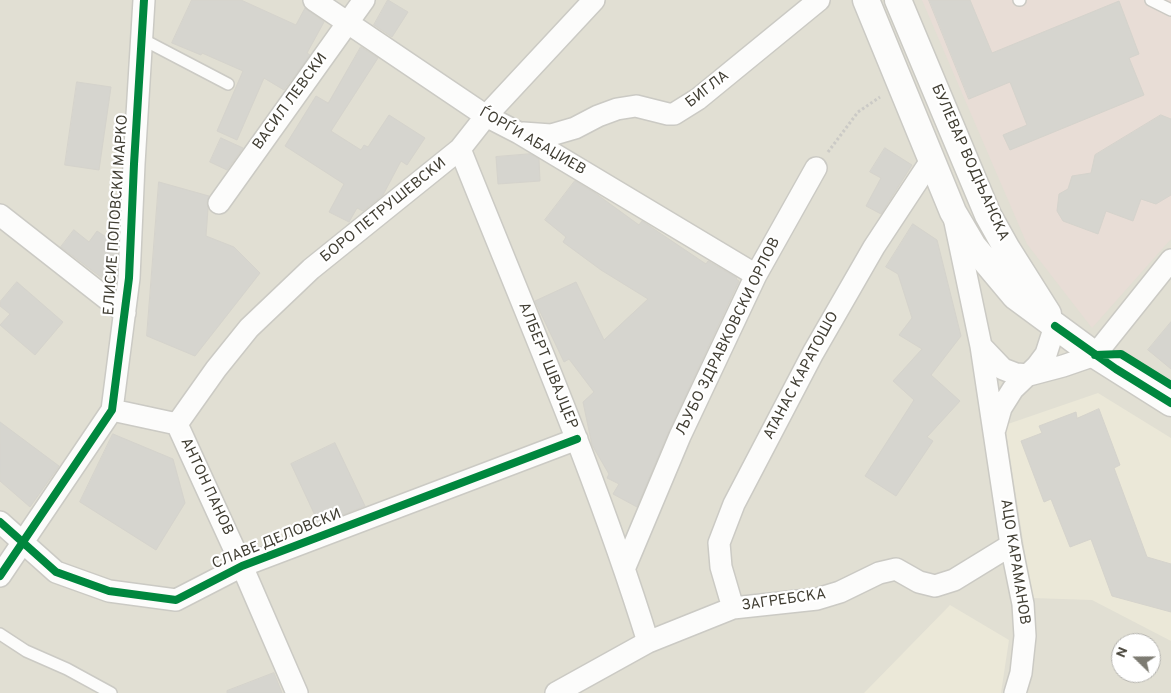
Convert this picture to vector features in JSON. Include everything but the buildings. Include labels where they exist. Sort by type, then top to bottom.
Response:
[{"type":"street","name":"ЕЛИСИЕ ПОПОВСКИ МАРКО","points":[[0,576],[112,410],[129,278],[144,0]]},
{"type":"street","name":"ЃОРЃИ АБАЏИЕВ","points":[[314,0],[486,116],[519,133],[756,276]]},
{"type":"street","name":"ВАСИЛ ЛЕВСКИ","points":[[219,204],[364,0]]},
{"type":"street","name":"БОРО ПЕТРУШЕВСКИ","points":[[177,424],[216,369],[249,328],[311,269],[460,149],[486,116],[594,0]]},
{"type":"street","name":"БИГЛА","points":[[519,133],[551,135],[575,128],[617,109],[636,106],[668,114],[680,111],[698,99],[819,0]]},
{"type":"street","name":"БУЛЕВАР ВОДЊАНСКА","points":[[866,0],[953,212],[973,246],[996,275],[1015,296],[1055,326]]},
{"type":"street","name":"БУЛЕВАР ВОДЊАНСКА","points":[[898,0],[988,215],[1055,326]]},
{"type":"street","name":"АЛБЕРТ ШВАЈЦЕР","points":[[460,149],[625,567],[648,642]]},
{"type":"street","name":"АТАНАС КАРАТОШО","points":[[733,608],[721,567],[720,543],[734,504],[818,345],[874,247],[932,159]]},
{"type":"street","name":"ЉУБО ЗДРАВКОВСКИ ОРЛОВ","points":[[625,567],[680,436],[756,276],[816,168]]},
{"type":"street","name":"АЦО КАРАМАНОВ","points":[[953,212],[981,346],[1012,546],[1023,604],[1025,636],[1021,673],[1015,693]]},
{"type":"street","points":[[0,215],[125,313]]},
{"type":"street","points":[[981,346],[1003,369],[1016,374],[1029,375],[1096,355],[1171,260]]},
{"type":"street","points":[[1055,326],[1171,404]]},
{"type":"street","name":"АЦО КАРАМАНОВ","points":[[994,432],[1001,408],[1014,390],[1046,354],[1055,326]]},
{"type":"street","name":"АНТОН ПАНОВ","points":[[112,410],[177,424],[242,566],[297,693]]},
{"type":"street","name":"СЛАВЕ ДЕЛОВСКИ","points":[[0,522],[56,572],[109,591],[176,600],[242,566],[576,439]]},
{"type":"street","name":"ЗАГРЕБСКА","points":[[556,693],[648,642],[733,608],[817,599],[840,592],[879,573],[896,570],[919,582],[935,586],[954,580],[1012,546]]},
{"type":"lane","points":[[1151,0],[1171,10]]},
{"type":"lane","points":[[142,38],[228,84]]},
{"type":"lane","points":[[0,634],[26,651],[67,669],[111,693]]},
{"type":"path","points":[[816,168],[858,112],[900,82]]},
{"type":"shaded area","points":[[0,0],[1171,0],[1171,693],[0,693]]},
{"type":"shaded area","points":[[922,0],[1171,0],[1171,239],[1092,328],[1027,244]]},
{"type":"shaded area","points":[[1098,393],[1171,438],[1171,641],[1161,636],[1161,633],[1156,633],[1092,600],[1032,598],[1005,425]]},
{"type":"shaded area","points":[[950,605],[1009,640],[1001,693],[864,693]]},
{"type":"cycle path","points":[[0,576],[112,410],[129,278],[144,0]]},
{"type":"cycle path","points":[[1055,326],[1116,369],[1171,403]]},
{"type":"cycle path","points":[[1095,355],[1121,354],[1171,385]]},
{"type":"cycle path","points":[[0,522],[56,572],[109,591],[176,600],[242,566],[577,439]]}]
